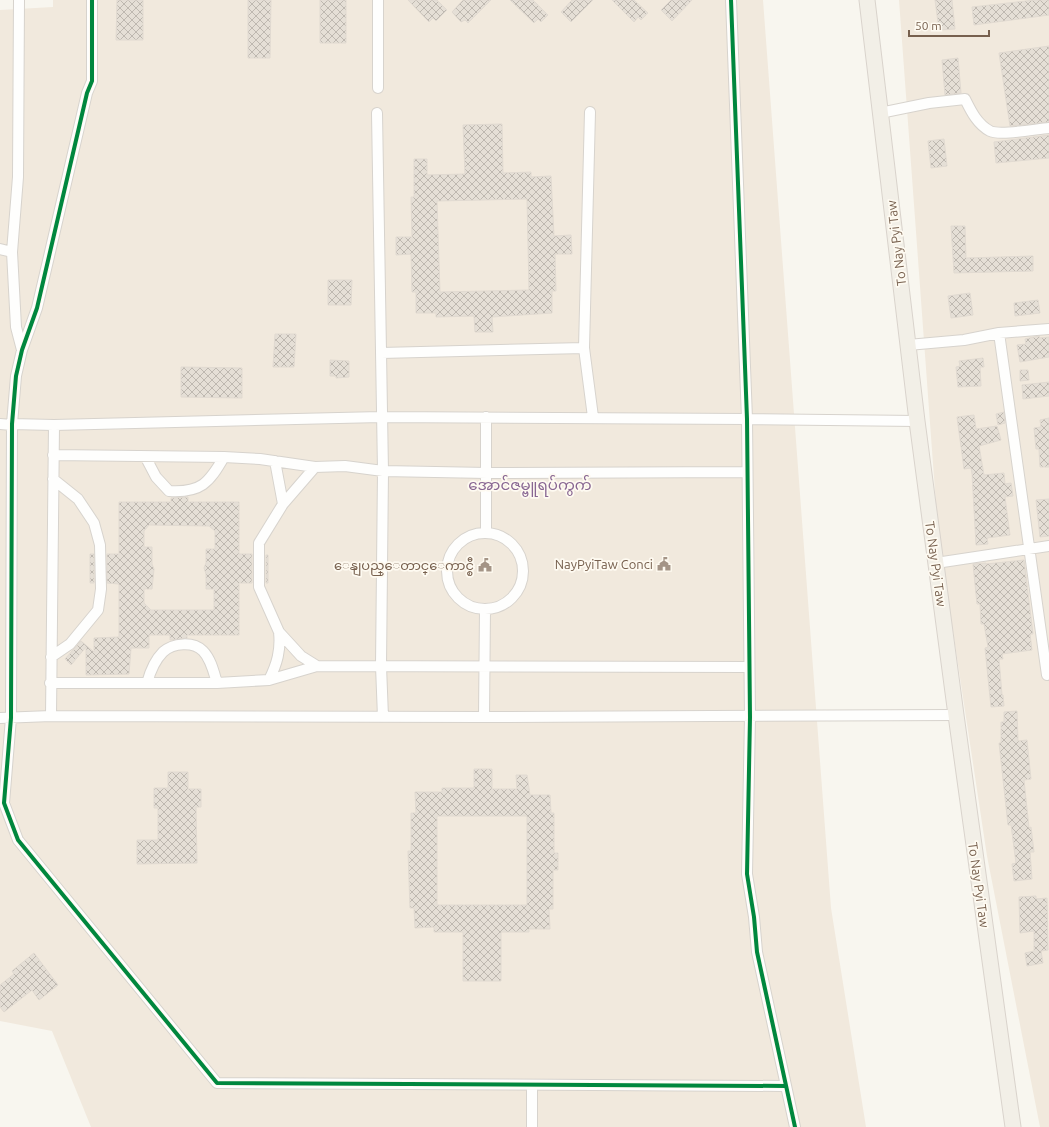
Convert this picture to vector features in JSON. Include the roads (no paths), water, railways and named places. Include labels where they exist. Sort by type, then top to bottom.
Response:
[{"type":"main road","name":"To Nay Pyi Taw","points":[[867,0],[917,421],[1013,1127]]},
{"type":"street","points":[[19,0],[18,177],[12,252],[16,327],[22,350]]},
{"type":"street","points":[[92,0],[92,81],[86,93],[37,308],[22,350],[16,376],[12,424],[11,718],[4,803],[18,840],[217,1083],[532,1086],[786,1086]]},
{"type":"street","points":[[378,0],[378,88]]},
{"type":"street","points":[[731,0],[747,418],[750,717],[747,874],[754,917],[757,952],[794,1127]]},
{"type":"street","points":[[880,113],[929,103],[965,99],[977,120],[991,132],[1010,133],[1049,128]]},
{"type":"street","points":[[590,112],[584,348],[593,418]]},
{"type":"street","points":[[377,113],[383,472],[381,666],[383,717]]},
{"type":"street","points":[[0,248],[12,252]]},
{"type":"street","points":[[908,345],[964,340],[999,334],[1049,329]]},
{"type":"street","points":[[999,334],[1014,428],[1028,548],[1047,675]]},
{"type":"street","points":[[381,353],[584,348]]},
{"type":"street","points":[[0,424],[54,425],[381,417],[747,418],[917,421]]},
{"type":"street","points":[[486,417],[486,533]]},
{"type":"street","points":[[51,716],[50,683],[54,425]]},
{"type":"street","points":[[53,455],[146,458],[224,457],[274,461],[315,467],[345,466],[383,472],[747,472]]},
{"type":"street","points":[[146,458],[156,477],[170,491],[186,492],[202,486],[215,473],[224,457]]},
{"type":"street","points":[[274,461],[283,504]]},
{"type":"street","points":[[315,467],[283,504],[259,543],[259,587],[279,632],[302,656],[317,666]]},
{"type":"street","points":[[51,657],[70,644],[98,610],[101,589],[100,545],[94,523],[78,499],[53,479]]},
{"type":"street","points":[[486,533],[501,536],[512,544],[519,554],[523,567],[522,580],[518,590],[510,600],[498,607],[485,609],[473,607],[462,601],[453,591],[448,579],[448,564],[453,552],[461,542],[473,535],[486,533]]},
{"type":"street","points":[[936,563],[1049,546]]},
{"type":"street","points":[[484,717],[485,609]]},
{"type":"street","points":[[269,680],[276,667],[280,646],[279,632]]},
{"type":"street","points":[[147,683],[150,669],[163,652],[172,647],[184,644],[197,646],[205,652],[217,683]]},
{"type":"street","points":[[50,683],[217,683],[269,680],[317,666],[749,667]]},
{"type":"street","points":[[0,718],[51,716],[956,716]]},
{"type":"street","points":[[532,1086],[532,1127]]},
{"type":"place","name":"NayPyiTaw Conci","points":[[664,564]]},
{"type":"place","name":"ေနျပည္ေတာင္ေကာင္စီ","points":[[485,565]]},
{"type":"district","name":"အောင်ဇမ္ဗူရပ်ကွက်","points":[[530,484]]}]
